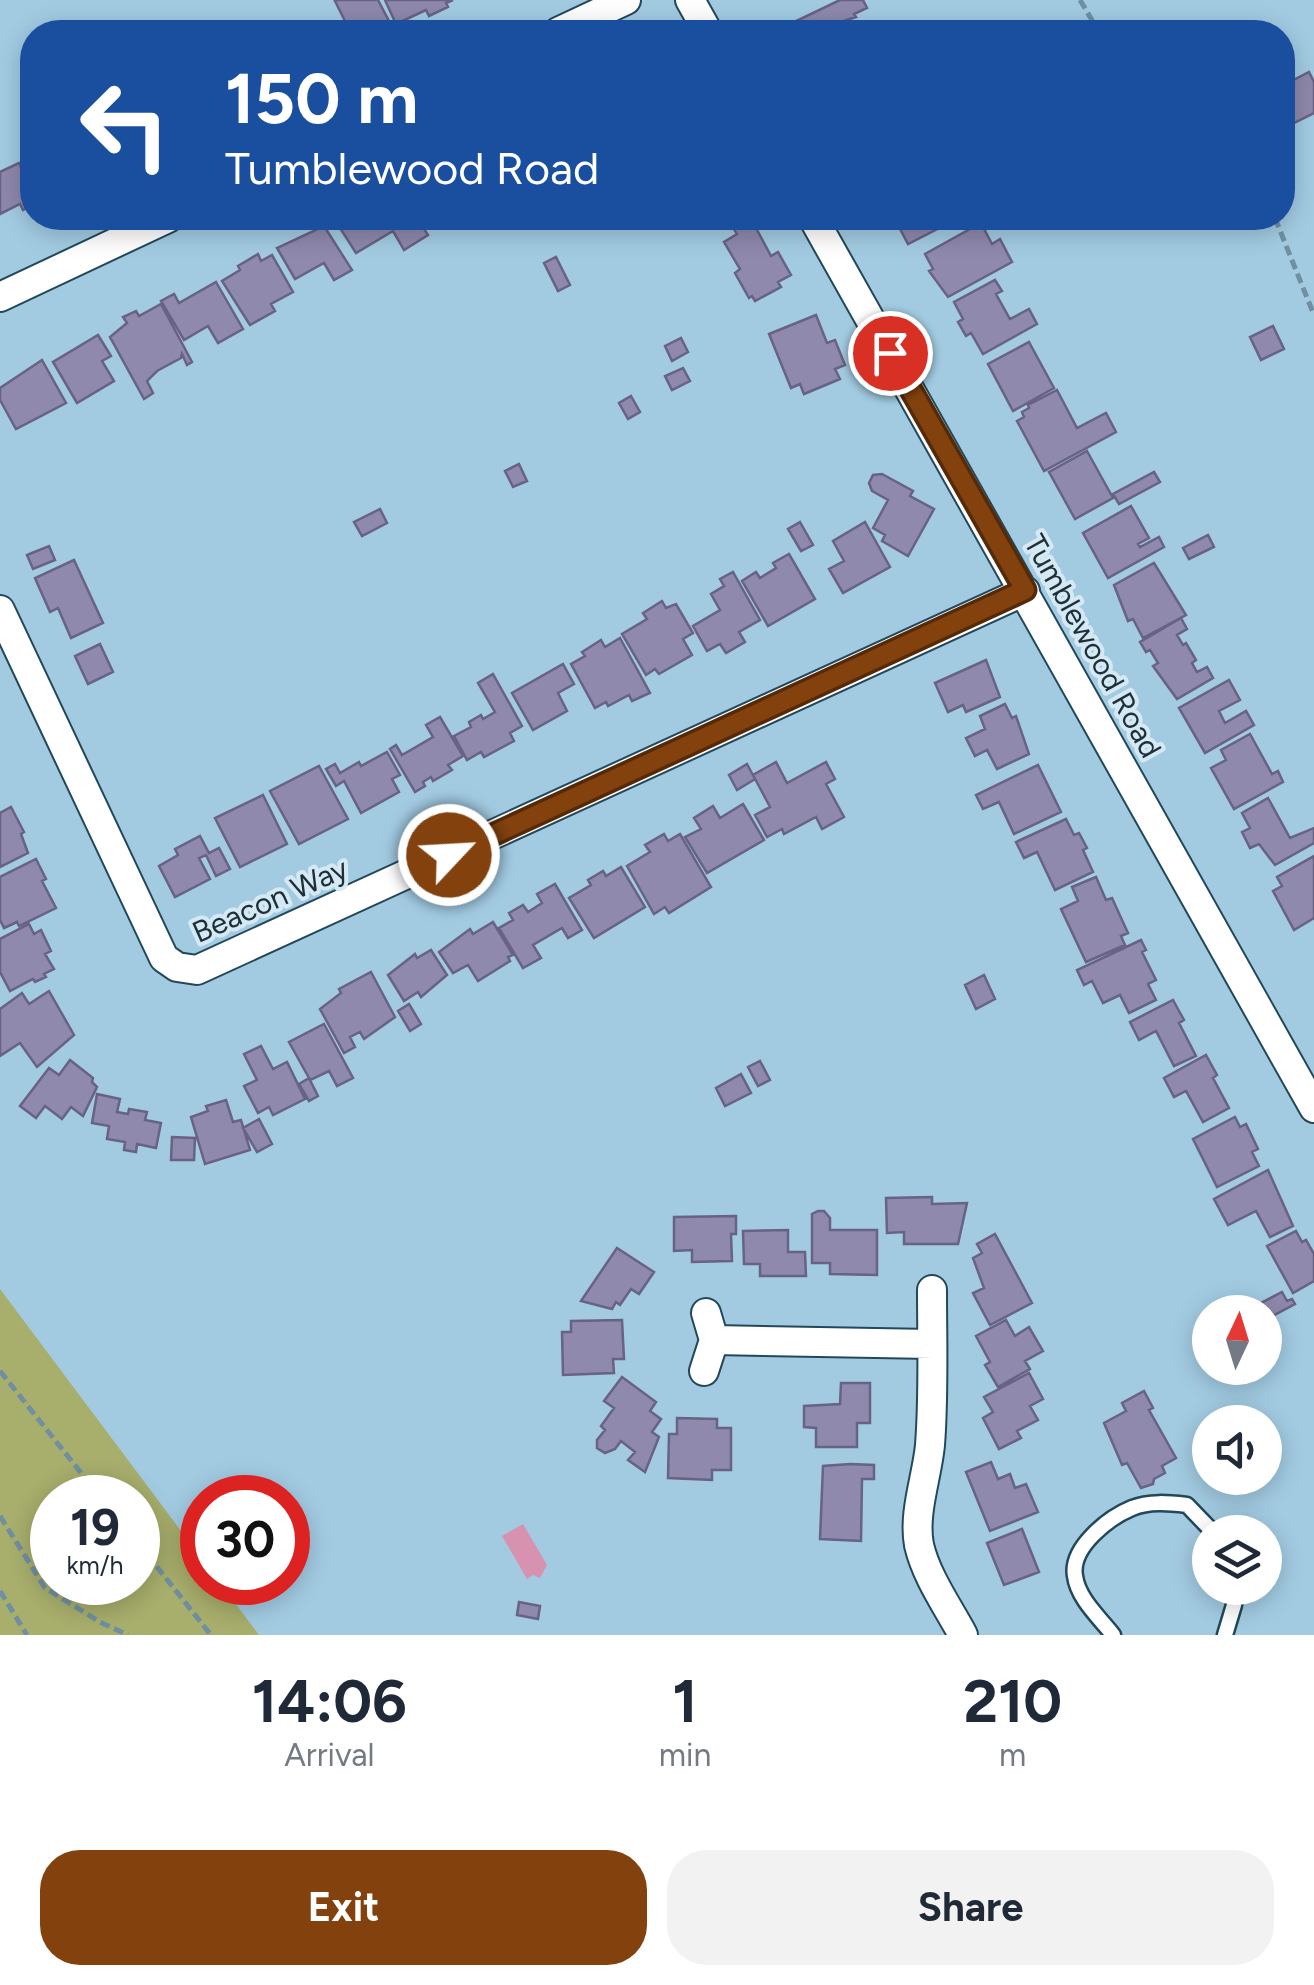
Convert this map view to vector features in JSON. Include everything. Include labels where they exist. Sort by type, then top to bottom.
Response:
[{"type":"street","points":[[584,20],[626,0]]},
{"type":"street","points":[[0,297],[142,230]]},
{"type":"street","name":"Tumblewood Road","points":[[820,230],[1314,1108]]},
{"type":"street","name":"Beacon Way","points":[[0,610],[164,958],[177,967],[198,970],[1025,590]]},
{"type":"street","points":[[932,1290],[934,1398],[928,1466],[917,1526],[929,1572],[964,1635]]},
{"type":"street","points":[[704,1371],[710,1327],[932,1344]]},
{"type":"lane","points":[[1113,1635],[1079,1591],[1074,1573],[1085,1544],[1133,1508],[1160,1503],[1187,1505],[1197,1515]]},
{"type":"lane","points":[[1225,1635],[1234,1605]]},
{"type":"path","points":[[1281,230],[1314,315]]},
{"type":"path","points":[[0,1371],[83,1475]]},
{"type":"path","points":[[0,1516],[45,1588],[128,1635]]},
{"type":"path","points":[[160,1571],[211,1635]]},
{"type":"path","points":[[0,1591],[27,1635]]},
{"type":"path","points":[[100,1622],[108,1635]]},
{"type":"green space","points":[[0,1289],[139,1475],[30,1475],[30,1605],[160,1605],[160,1503],[180,1530],[180,1605],[236,1605],[259,1635],[0,1635]]},
{"type":"shaded area","points":[[523,1524],[547,1565],[540,1578],[533,1575],[527,1579],[502,1536]]},
{"type":"building","points":[[378,0],[388,20],[344,20],[335,1]]},
{"type":"building","points":[[385,0],[453,0],[446,3],[448,7],[429,16],[426,10],[405,20],[394,20]]},
{"type":"building","points":[[840,0],[863,0],[867,8],[847,20],[798,20]]},
{"type":"building","points":[[1309,72],[1314,82],[1314,113],[1295,122],[1295,79]]},
{"type":"building","points":[[20,165],[20,204],[0,214],[0,172]]},
{"type":"building","points":[[315,230],[327,230],[352,270],[334,280],[324,263],[295,279],[277,248]]},
{"type":"building","points":[[341,230],[425,230],[428,235],[404,250],[393,231],[356,253]]},
{"type":"building","points":[[734,230],[757,230],[771,256],[778,252],[791,275],[778,282],[781,287],[755,301],[752,296],[749,298],[735,273],[740,269],[724,242],[737,234]]},
{"type":"building","points":[[901,230],[935,230],[908,244]]},
{"type":"building","points":[[968,230],[985,230],[992,244],[1000,239],[1012,262],[948,297],[929,271],[933,269],[925,254]]},
{"type":"building","points":[[258,254],[261,261],[272,255],[293,292],[271,304],[275,311],[250,325],[222,281]]},
{"type":"building","points":[[556,257],[570,285],[558,291],[544,263]]},
{"type":"building","points":[[995,280],[1002,291],[996,294],[1010,319],[1029,309],[1037,324],[983,354],[971,333],[966,336],[958,322],[963,319],[954,302]]},
{"type":"building","points":[[216,282],[243,329],[218,343],[208,326],[184,340],[161,301],[174,294],[179,303]]},
{"type":"building","points":[[161,304],[192,362],[187,365],[182,354],[157,371],[147,381],[153,393],[144,399],[110,337],[127,323],[123,317],[136,311],[139,316]]},
{"type":"building","points":[[816,315],[827,343],[835,340],[845,365],[835,369],[840,379],[804,394],[800,384],[791,388],[769,334]]},
{"type":"building","points":[[1273,326],[1284,349],[1261,360],[1250,337]]},
{"type":"building","points":[[98,335],[111,356],[102,361],[114,381],[77,403],[53,362]]},
{"type":"building","points":[[681,338],[688,352],[672,361],[665,346]]},
{"type":"building","points":[[1029,342],[1054,388],[1013,411],[988,364]]},
{"type":"building","points":[[42,360],[66,403],[16,429],[0,400],[0,388]]},
{"type":"building","points":[[683,368],[690,381],[672,390],[665,376]]},
{"type":"building","points":[[1057,390],[1077,428],[1106,413],[1116,432],[1044,471],[1017,421],[1024,417],[1022,412],[1028,405]]},
{"type":"building","points":[[631,396],[640,412],[628,419],[619,403]]},
{"type":"building","points":[[1087,451],[1113,498],[1075,519],[1049,472]]},
{"type":"building","points":[[519,464],[527,481],[513,487],[505,471]]},
{"type":"building","points":[[1154,472],[1160,482],[1119,504],[1113,494]]},
{"type":"building","points":[[882,474],[913,491],[910,496],[934,509],[908,556],[882,541],[885,535],[873,528],[888,500],[872,491],[869,483],[873,475]]},
{"type":"building","points":[[1131,506],[1149,538],[1138,544],[1140,547],[1159,537],[1164,547],[1108,578],[1083,533]]},
{"type":"building","points":[[380,509],[387,523],[362,536],[354,522]]},
{"type":"building","points":[[800,522],[813,545],[801,551],[788,529]]},
{"type":"building","points":[[865,522],[890,567],[843,593],[829,569],[844,561],[833,541]]},
{"type":"building","points":[[1208,535],[1214,547],[1189,559],[1183,548]]},
{"type":"building","points":[[49,546],[55,560],[33,569],[27,555]]},
{"type":"building","points":[[789,554],[815,599],[768,626],[742,581],[756,572],[760,578],[776,568],[773,563]]},
{"type":"building","points":[[74,560],[103,623],[71,638],[58,608],[50,612],[35,578]]},
{"type":"building","points":[[1154,563],[1186,615],[1143,638],[1133,619],[1128,621],[1114,585]]},
{"type":"building","points":[[733,572],[760,620],[739,632],[745,642],[726,653],[720,644],[707,651],[693,626],[720,610],[711,594],[724,586],[720,579]]},
{"type":"building","points":[[662,601],[666,608],[676,604],[693,633],[683,639],[692,655],[659,674],[655,669],[646,675],[622,634],[647,619],[643,613]]},
{"type":"building","points":[[1181,618],[1187,629],[1177,635],[1196,660],[1192,663],[1197,672],[1207,667],[1213,678],[1177,699],[1153,666],[1158,663],[1150,650],[1146,652],[1140,642]]},
{"type":"building","points":[[620,638],[650,693],[632,701],[629,695],[595,708],[571,664],[601,640],[605,647]]},
{"type":"building","points":[[100,644],[113,672],[88,684],[75,656]]},
{"type":"building","points":[[986,660],[1000,697],[966,712],[963,705],[948,712],[935,683]]},
{"type":"building","points":[[563,664],[574,684],[558,693],[567,711],[533,730],[512,693]]},
{"type":"building","points":[[493,674],[522,726],[510,733],[514,741],[484,757],[481,752],[467,760],[454,736],[471,727],[469,722],[495,712],[478,683]]},
{"type":"building","points":[[1229,680],[1240,700],[1219,711],[1225,723],[1246,711],[1254,725],[1205,753],[1179,708]]},
{"type":"building","points":[[1005,704],[1012,718],[1016,716],[1029,754],[997,769],[987,750],[975,756],[966,738],[985,729],[980,716]]},
{"type":"building","points":[[440,717],[463,756],[448,765],[452,770],[433,781],[431,777],[415,792],[390,749],[396,745],[402,755],[433,737],[426,725]]},
{"type":"building","points":[[1250,734],[1272,774],[1278,771],[1283,782],[1234,809],[1211,768],[1226,760],[1221,750]]},
{"type":"building","points":[[387,752],[400,775],[392,779],[399,792],[361,813],[344,781],[336,786],[326,769],[335,764],[340,773]]},
{"type":"building","points":[[776,762],[787,783],[826,762],[835,779],[826,784],[844,817],[822,829],[816,817],[784,834],[782,829],[767,837],[755,815],[770,807],[753,775]]},
{"type":"building","points":[[747,764],[755,779],[737,790],[729,775]]},
{"type":"building","points":[[1038,765],[1061,812],[1014,834],[999,802],[983,809],[976,795]]},
{"type":"building","points":[[319,766],[348,819],[299,844],[270,791]]},
{"type":"building","points":[[263,795],[287,844],[240,867],[215,818]]},
{"type":"building","points":[[1268,798],[1290,838],[1314,828],[1314,843],[1275,865],[1259,844],[1250,848],[1242,832],[1250,828],[1242,813]]},
{"type":"building","points":[[743,804],[764,840],[707,873],[685,837],[701,829],[694,818],[713,806],[720,818]]},
{"type":"building","points":[[11,807],[24,832],[21,834],[28,853],[0,867],[0,813]]},
{"type":"building","points":[[1066,819],[1087,848],[1083,850],[1093,872],[1055,890],[1037,852],[1024,858],[1016,842]]},
{"type":"building","points":[[664,834],[668,841],[680,834],[711,887],[669,913],[665,907],[654,914],[627,866],[650,852],[645,845]]},
{"type":"building","points":[[200,836],[209,853],[219,848],[230,869],[216,876],[206,855],[199,858],[210,879],[175,897],[159,866],[178,855],[175,849]]},
{"type":"building","points":[[1314,856],[1314,918],[1294,930],[1273,891],[1282,886],[1277,877]]},
{"type":"building","points":[[36,859],[56,908],[19,926],[17,922],[4,928],[0,920],[0,877]]},
{"type":"building","points":[[621,867],[645,907],[594,938],[569,898],[591,885],[588,880],[603,871],[606,876]]},
{"type":"building","points":[[1096,877],[1106,900],[1112,898],[1128,933],[1121,936],[1125,945],[1086,962],[1061,909],[1078,901],[1072,887]]},
{"type":"building","points":[[555,884],[582,930],[568,938],[562,928],[533,945],[541,958],[523,968],[499,928],[513,920],[509,913],[523,905],[528,912],[542,903],[537,894]]},
{"type":"building","points":[[493,922],[513,955],[508,957],[510,961],[478,981],[468,965],[453,973],[439,952],[470,929],[473,934]]},
{"type":"building","points":[[29,924],[34,934],[41,930],[51,951],[45,954],[54,969],[44,974],[46,977],[10,991],[0,972],[0,939]]},
{"type":"building","points":[[1141,940],[1146,950],[1142,952],[1156,980],[1148,984],[1156,1000],[1129,1013],[1120,995],[1103,1003],[1092,981],[1084,985],[1077,970]]},
{"type":"building","points":[[431,950],[447,975],[421,997],[418,992],[404,1001],[388,975],[415,954],[417,958]]},
{"type":"building","points":[[371,972],[395,1017],[364,1039],[360,1032],[350,1037],[355,1047],[344,1053],[320,1009],[341,993],[339,989]]},
{"type":"building","points":[[984,975],[995,999],[976,1009],[965,985]]},
{"type":"building","points":[[49,991],[74,1035],[37,1067],[20,1043],[0,1056],[0,1009],[22,993],[29,1004]]},
{"type":"building","points":[[1173,1000],[1184,1020],[1179,1023],[1196,1056],[1174,1066],[1156,1031],[1139,1040],[1130,1022]]},
{"type":"building","points":[[409,1004],[421,1024],[410,1031],[398,1011]]},
{"type":"building","points":[[324,1024],[353,1078],[337,1086],[329,1071],[310,1080],[318,1096],[309,1101],[299,1084],[309,1078],[289,1042]]},
{"type":"building","points":[[261,1046],[273,1069],[287,1062],[305,1099],[273,1115],[269,1107],[258,1113],[244,1086],[257,1080],[244,1054]]},
{"type":"building","points":[[1206,1055],[1229,1108],[1203,1122],[1186,1091],[1174,1097],[1164,1078]]},
{"type":"building","points":[[70,1060],[93,1078],[97,1087],[83,1116],[71,1107],[62,1119],[45,1106],[36,1118],[20,1106],[49,1068],[59,1075]]},
{"type":"building","points":[[760,1061],[770,1080],[758,1086],[748,1067]]},
{"type":"building","points":[[741,1074],[751,1093],[725,1106],[716,1088]]},
{"type":"building","points":[[97,1094],[120,1099],[117,1112],[147,1112],[145,1120],[161,1123],[156,1148],[137,1144],[136,1152],[124,1150],[125,1142],[107,1139],[109,1126],[92,1123]]},
{"type":"building","points":[[226,1100],[233,1122],[241,1120],[250,1150],[205,1164],[191,1117],[208,1111],[206,1106]]},
{"type":"building","points":[[1235,1117],[1240,1127],[1246,1124],[1258,1149],[1252,1152],[1259,1166],[1217,1187],[1193,1139]]},
{"type":"building","points":[[259,1119],[272,1144],[257,1152],[243,1128]]},
{"type":"building","points":[[172,1137],[195,1138],[194,1160],[171,1160]]},
{"type":"building","points":[[1268,1170],[1293,1226],[1270,1237],[1256,1211],[1228,1225],[1214,1199]]},
{"type":"building","points":[[932,1197],[932,1204],[967,1203],[958,1244],[904,1244],[904,1232],[887,1233],[886,1198]]},
{"type":"building","points":[[824,1211],[830,1218],[830,1230],[877,1230],[877,1275],[830,1274],[830,1263],[812,1263],[812,1214]]},
{"type":"building","points":[[736,1216],[736,1234],[731,1234],[732,1261],[692,1262],[692,1250],[674,1251],[674,1217]]},
{"type":"building","points":[[788,1230],[788,1252],[805,1252],[806,1276],[760,1276],[760,1264],[744,1264],[743,1231]]},
{"type":"building","points":[[1296,1231],[1314,1254],[1314,1281],[1293,1293],[1267,1246]]},
{"type":"building","points":[[995,1234],[1032,1303],[990,1325],[973,1293],[984,1288],[973,1258],[982,1253],[977,1244]]},
{"type":"building","points":[[617,1248],[654,1272],[639,1294],[631,1289],[620,1305],[616,1302],[612,1309],[581,1301]]},
{"type":"building","points":[[1282,1292],[1287,1301],[1292,1299],[1295,1304],[1282,1311],[1282,1295],[1276,1295]]},
{"type":"building","points":[[622,1320],[624,1359],[613,1359],[614,1373],[563,1375],[562,1332],[571,1332],[571,1321]]},
{"type":"building","points":[[1006,1320],[1015,1336],[1029,1327],[1043,1351],[1025,1361],[1030,1369],[998,1387],[985,1365],[990,1362],[976,1336]]},
{"type":"building","points":[[1029,1373],[1043,1399],[1030,1406],[1038,1420],[1017,1431],[1021,1438],[999,1449],[983,1418],[993,1412],[984,1397]]},
{"type":"building","points":[[622,1377],[656,1402],[650,1411],[661,1419],[652,1432],[659,1437],[645,1472],[628,1460],[635,1452],[621,1441],[605,1453],[597,1448],[597,1440],[605,1430],[601,1426],[614,1408],[604,1401]]},
{"type":"building","points":[[841,1383],[870,1383],[870,1423],[857,1423],[857,1447],[816,1447],[816,1428],[804,1427],[804,1406],[840,1404]]},
{"type":"building","points":[[1144,1391],[1153,1408],[1149,1410],[1176,1458],[1162,1466],[1165,1473],[1154,1479],[1153,1484],[1141,1488],[1127,1463],[1122,1465],[1104,1423],[1126,1411],[1122,1403]]},
{"type":"building","points":[[677,1418],[717,1419],[717,1428],[731,1428],[731,1470],[712,1470],[712,1480],[668,1478],[669,1434],[677,1434]]},
{"type":"building","points":[[991,1462],[998,1479],[1010,1474],[1015,1488],[1026,1484],[1038,1512],[990,1531],[966,1472]]},
{"type":"building","points":[[874,1465],[874,1479],[862,1479],[861,1541],[820,1539],[823,1466]]},
{"type":"building","points":[[1022,1529],[1039,1572],[1004,1585],[987,1543]]},
{"type":"building","points":[[519,1602],[540,1606],[538,1619],[517,1615]]},
{"type":"route","points":[[449,855],[1025,590],[890,353]]}]
